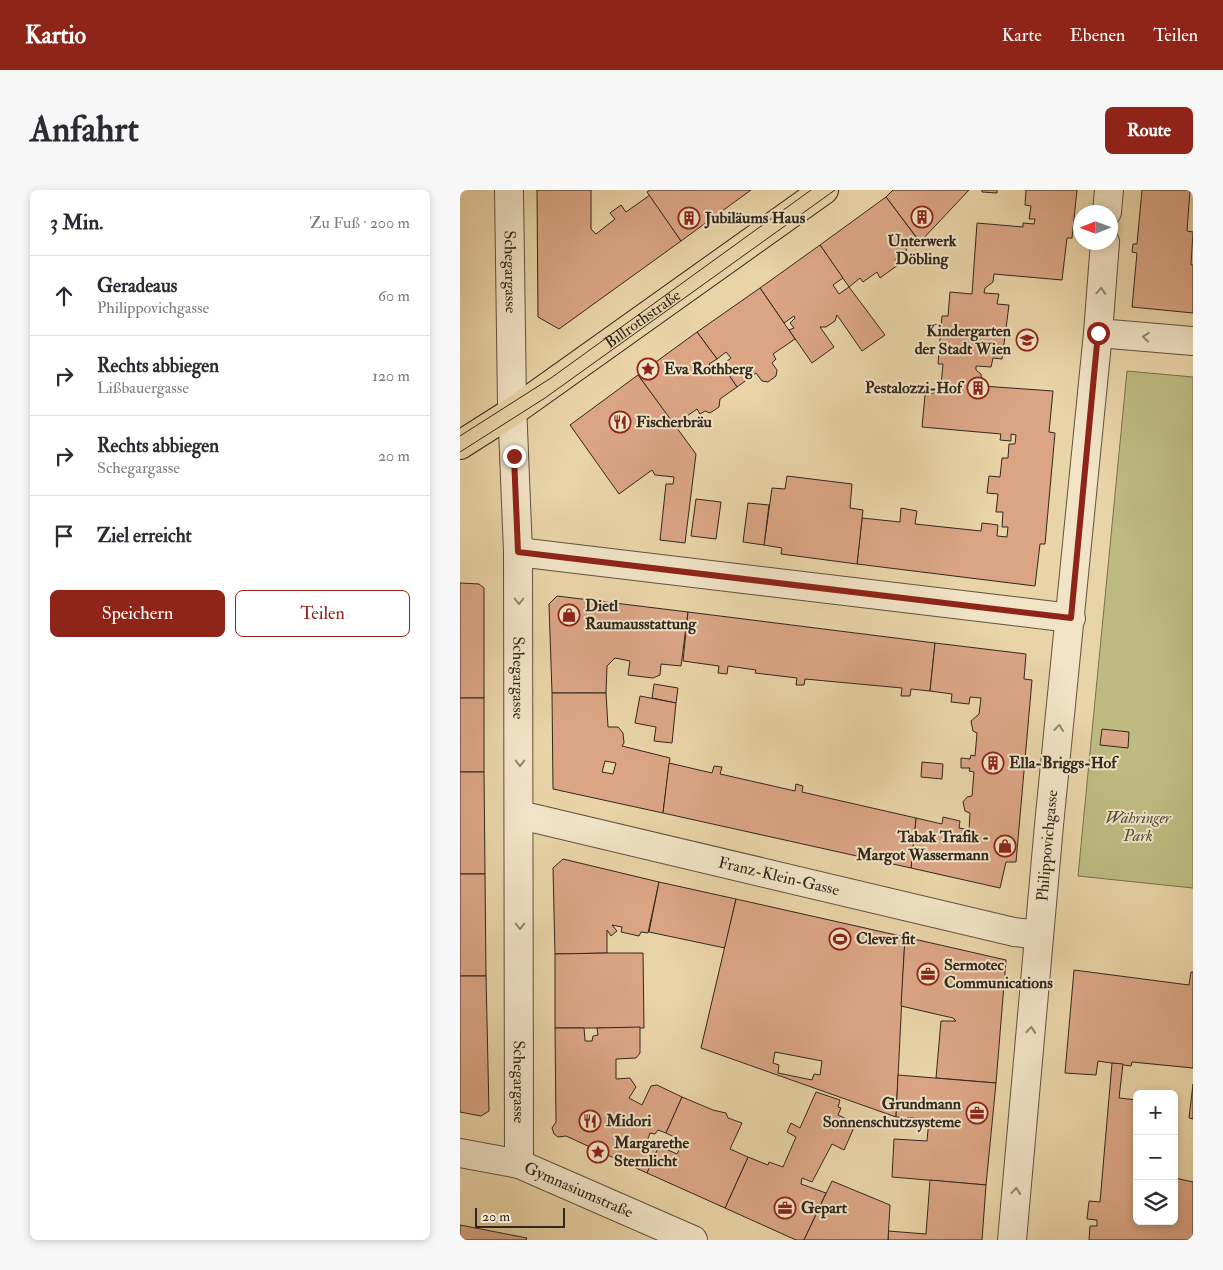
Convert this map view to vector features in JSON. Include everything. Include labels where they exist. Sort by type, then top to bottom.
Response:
[{"type":"main road","name":"Billrothstraße","points":[[460,445],[512,412],[824,190]]},
{"type":"street","name":"Schegargasse","points":[[508,190],[512,412],[518,552],[520,1164]]},
{"type":"street","points":[[1107,205],[1108,190]]},
{"type":"street","name":"Philippovichgasse","points":[[1012,1240],[1104,250]]},
{"type":"street","points":[[1098,333],[1193,341]]},
{"type":"street","points":[[518,552],[1071,618]]},
{"type":"street","name":"Franz-Klein-Gasse","points":[[520,815],[1004,929],[1039,935]]},
{"type":"street","name":"Gymnasiumstraße","points":[[460,1153],[520,1164],[693,1240]]},
{"type":"green space","name":"Währinger Park","points":[[1127,371],[1193,377],[1193,888],[1078,876]]},
{"type":"building","points":[[537,190],[591,190],[591,229],[596,234],[615,219],[610,213],[621,205],[626,212],[650,195],[681,241],[559,329],[538,317]]},
{"type":"building","name":"Jubiläums Haus","points":[[650,190],[751,190],[681,241],[647,192]]},
{"type":"building","name":"Unterwerk Döbling","points":[[893,190],[969,190],[920,242],[886,197]]},
{"type":"building","points":[[982,190],[997,190],[997,193],[982,192]]},
{"type":"building","name":"Pestalozzi-Hof","points":[[1026,190],[1077,190],[1075,205],[1073,205],[1072,238],[1067,238],[1062,280],[994,274],[993,282],[985,288],[984,293],[999,294],[997,304],[1009,305],[1002,359],[993,358],[991,367],[976,366],[976,370],[981,374],[982,386],[1053,391],[1049,432],[1055,433],[1045,544],[1040,544],[1035,586],[857,564],[862,518],[900,522],[901,508],[917,511],[915,524],[981,531],[982,523],[998,525],[997,536],[1007,537],[1008,527],[1002,527],[1003,512],[996,512],[998,494],[987,493],[989,476],[1000,477],[1002,458],[1008,458],[1009,444],[1015,444],[1016,435],[1011,434],[1011,441],[1000,440],[1001,434],[922,427],[925,395],[945,390],[945,385],[941,385],[943,364],[938,364],[942,316],[948,316],[950,292],[972,294],[977,223],[1023,227],[1023,223],[1034,224],[1035,219],[1029,219],[1031,206],[1025,205]]},
{"type":"building","points":[[1142,190],[1190,190],[1187,231],[1193,232],[1191,265],[1193,265],[1193,313],[1132,307],[1137,253],[1132,252],[1133,244],[1137,244]]},
{"type":"building","points":[[886,197],[916,237],[904,246],[907,250],[895,259],[898,265],[880,278],[877,272],[863,282],[860,278],[849,287],[820,245]]},
{"type":"building","points":[[820,245],[843,278],[833,285],[839,294],[849,287],[885,335],[862,351],[837,315],[835,321],[826,327],[820,327],[834,347],[812,363],[789,330],[794,328],[790,323],[795,318],[794,316],[784,323],[760,288]]},
{"type":"building","points":[[760,288],[795,339],[773,354],[776,359],[772,363],[777,370],[776,376],[768,382],[762,381],[756,373],[737,387],[722,365],[731,358],[726,352],[717,359],[697,332]]},
{"type":"building","points":[[697,332],[717,359],[709,364],[713,371],[722,365],[737,387],[720,399],[719,407],[710,413],[705,411],[700,414],[697,409],[674,425],[638,375]]},
{"type":"building","points":[[638,375],[696,454],[685,543],[660,540],[666,484],[673,484],[674,477],[655,475],[652,470],[619,494],[570,425]]},
{"type":"building","points":[[787,476],[852,484],[850,508],[863,510],[857,564],[781,554],[782,548],[764,545],[772,488],[785,489]]},
{"type":"building","points":[[696,499],[721,502],[716,539],[691,536]]},
{"type":"building","points":[[748,503],[769,505],[764,545],[743,542]]},
{"type":"building","points":[[460,583],[479,584],[484,588],[484,698],[460,698]]},
{"type":"building","points":[[557,596],[688,612],[681,666],[661,664],[660,675],[653,678],[628,675],[630,661],[615,658],[607,666],[606,693],[552,693],[549,604]]},
{"type":"building","points":[[688,612],[935,643],[930,691],[911,689],[910,696],[901,696],[902,688],[805,679],[804,685],[796,685],[797,678],[755,673],[756,670],[728,666],[727,674],[718,673],[719,666],[683,661]]},
{"type":"building","name":"Ella-Briggs-Hof","points":[[935,643],[1026,654],[1024,679],[1032,680],[1016,862],[1006,862],[1000,888],[911,868],[916,818],[942,824],[943,817],[960,821],[959,828],[969,830],[970,813],[965,811],[963,802],[967,797],[972,796],[974,772],[969,771],[970,768],[961,768],[961,758],[970,759],[971,755],[975,756],[977,733],[973,731],[971,721],[979,714],[981,698],[970,697],[969,704],[951,702],[952,694],[930,691]]},
{"type":"building","points":[[654,684],[678,688],[676,703],[652,698]]},
{"type":"building","points":[[552,693],[606,693],[608,727],[618,727],[623,733],[624,743],[622,746],[670,758],[663,813],[553,789]],"holes":[[[605,761],[616,763],[613,774],[602,772]]]},
{"type":"building","points":[[640,696],[676,703],[672,743],[654,741],[656,727],[635,723]]},
{"type":"building","points":[[460,698],[484,698],[484,772],[460,772]]},
{"type":"building","points":[[1102,729],[1129,732],[1128,748],[1100,745]]},
{"type":"building","points":[[922,762],[943,764],[942,779],[921,777]]},
{"type":"building","points":[[669,763],[712,773],[714,766],[722,767],[720,774],[795,791],[796,784],[803,786],[802,792],[916,818],[911,868],[663,813]]},
{"type":"building","points":[[460,772],[484,772],[485,874],[460,874]]},
{"type":"building","points":[[563,859],[659,882],[648,933],[641,932],[639,936],[621,932],[622,927],[612,925],[617,931],[611,936],[607,930],[607,953],[555,954],[553,868]]},
{"type":"building","points":[[460,874],[485,874],[486,976],[460,976]]},
{"type":"building","points":[[659,882],[736,899],[725,948],[649,932]]},
{"type":"building","points":[[736,899],[905,937],[896,1117],[701,1048]],"holes":[[[775,1052],[822,1061],[820,1075],[814,1074],[812,1080],[778,1073],[779,1065],[773,1063]]]},
{"type":"building","points":[[905,937],[1006,960],[996,1083],[936,1078],[941,1021],[956,1021],[953,1018],[901,1006]]},
{"type":"building","points":[[643,953],[644,1028],[555,1028],[555,954]]},
{"type":"building","points":[[1074,970],[1189,985],[1191,972],[1193,972],[1193,1068],[1132,1062],[1131,1066],[1098,1061],[1096,1075],[1065,1073]]},
{"type":"building","points":[[460,976],[486,976],[489,1111],[481,1116],[460,1112]]},
{"type":"building","points":[[640,1027],[640,1053],[636,1058],[616,1059],[616,1079],[630,1078],[636,1087],[629,1098],[642,1105],[651,1086],[657,1085],[682,1097],[666,1133],[658,1130],[655,1134],[650,1133],[647,1141],[659,1146],[647,1173],[566,1136],[558,1137],[554,1134],[552,1128],[556,1122],[555,1028],[584,1028],[585,1041],[592,1041],[593,1036],[598,1035],[597,1028]]},
{"type":"building","points":[[1112,1063],[1123,1064],[1119,1098],[1133,1100],[1133,1225],[1178,1225],[1178,1179],[1193,1182],[1193,1240],[1089,1240],[1090,1226],[1097,1226],[1097,1220],[1087,1219],[1089,1201],[1100,1202]]},
{"type":"building","points":[[898,1075],[996,1083],[986,1185],[892,1177],[894,1139],[927,1141],[929,1119],[896,1117]]},
{"type":"building","points":[[1193,1084],[1193,1119],[1189,1118]]},
{"type":"building","points":[[816,1092],[840,1100],[838,1107],[841,1108],[838,1115],[856,1123],[844,1150],[832,1144],[812,1182],[802,1178],[801,1184],[826,1193],[804,1240],[796,1240],[725,1208],[748,1157],[768,1165],[769,1162],[783,1167],[796,1137],[787,1132],[791,1123],[800,1128]]},
{"type":"building","points":[[682,1097],[713,1110],[726,1113],[728,1118],[742,1123],[730,1149],[748,1157],[725,1208],[647,1173],[659,1146],[677,1154],[681,1146],[676,1144],[678,1139],[666,1133]]},
{"type":"building","points":[[930,1180],[986,1185],[982,1240],[888,1240],[888,1231],[926,1234]]},
{"type":"building","points":[[832,1181],[890,1205],[888,1240],[804,1240]]},
{"type":"building","points":[[460,1225],[527,1238],[526,1240],[460,1240]]},
{"type":"tram line","points":[[460,436],[551,378],[811,190]]},
{"type":"tram line","points":[[460,452],[545,398],[835,190]]},
{"type":"place","name":"Unterwerk Döbling","points":[[922,217]]},
{"type":"place","name":"Jubiläums Haus","points":[[689,218]]},
{"type":"place","name":"Kindergarten der Stadt Wien","points":[[1027,340]]},
{"type":"place","name":"Eva Rothberg","points":[[648,369]]},
{"type":"place","name":"Pestalozzi-Hof","points":[[978,388]]},
{"type":"place","name":"Fischerbräu","points":[[620,422]]},
{"type":"place","name":"Dietl Raumausstattung","points":[[569,615]]},
{"type":"place","name":"Ella-Briggs-Hof","points":[[993,763]]},
{"type":"place","name":"Tabak Trafik - Margot Wassermann","points":[[1005,846]]},
{"type":"place","name":"Clever fit","points":[[840,939]]},
{"type":"place","name":"Sermotec Communications","points":[[928,974]]},
{"type":"place","name":"Grundmann Sonnenschutzsysteme","points":[[977,1113]]},
{"type":"place","name":"Midori","points":[[590,1121]]},
{"type":"place","name":"Margarethe Sternlicht","points":[[598,1152]]},
{"type":"place","name":"Gepart","points":[[785,1208]]},
{"type":"route","points":[[514,456],[518,552],[1071,618],[1098,333]]}]
